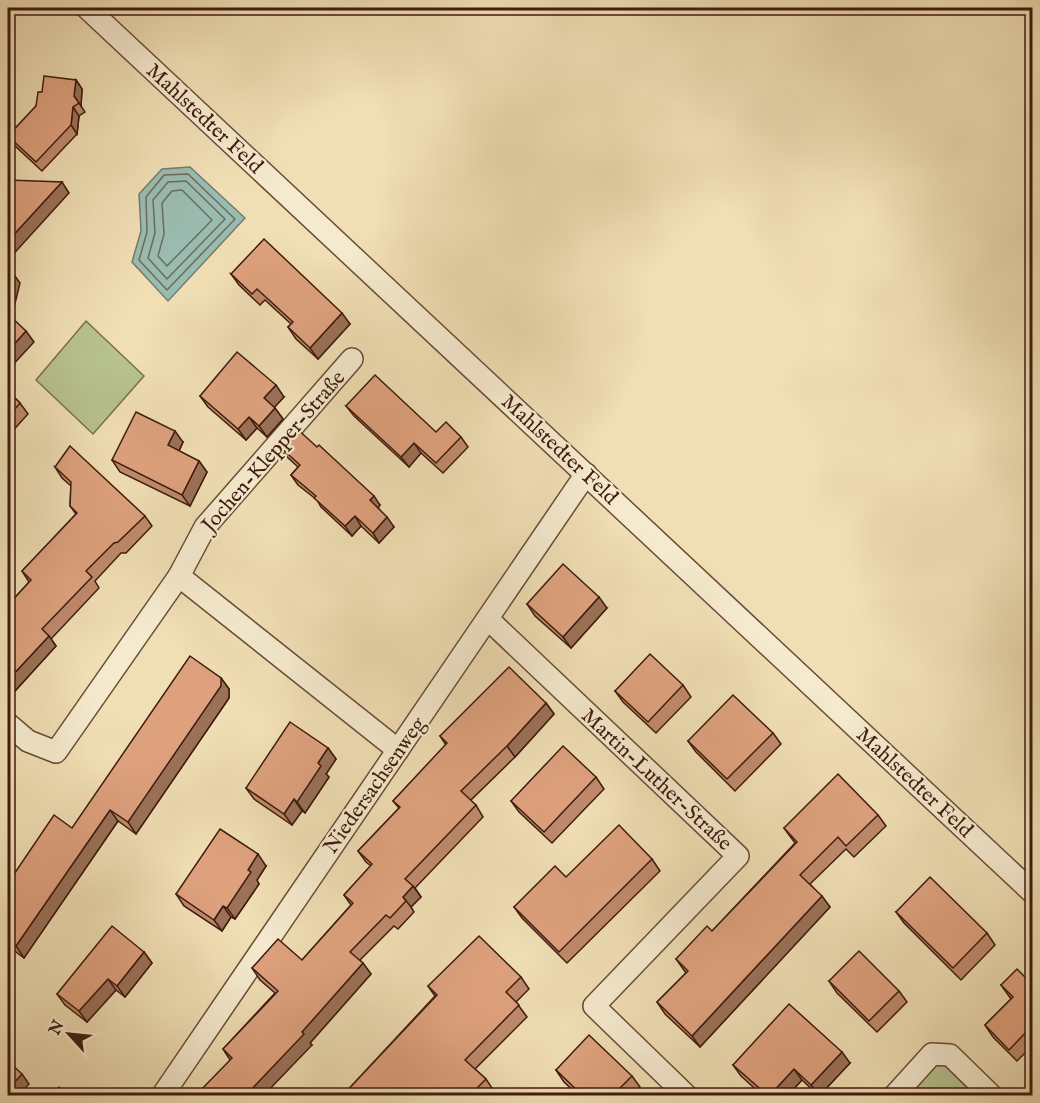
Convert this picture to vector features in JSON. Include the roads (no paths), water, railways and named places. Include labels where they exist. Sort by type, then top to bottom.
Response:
[{"type":"street","name":"Mahlstedter Feld","points":[[87,8],[1032,892]]},
{"type":"street","name":"Jochen-Klepper-Straße","points":[[8,724],[28,741],[56,752],[179,576],[205,527],[352,359]]},
{"type":"street","name":"Niedersachsenweg","points":[[162,1095],[586,474]]},
{"type":"street","points":[[179,576],[398,750]]},
{"type":"street","name":"Martin-Luther-Straße","points":[[488,619],[738,856],[594,1006],[687,1095]]},
{"type":"street","points":[[894,1095],[932,1054],[950,1055],[992,1095]]},
{"type":"water","points":[[190,167],[245,218],[168,301],[132,262],[141,231],[139,194],[162,169]]}]
